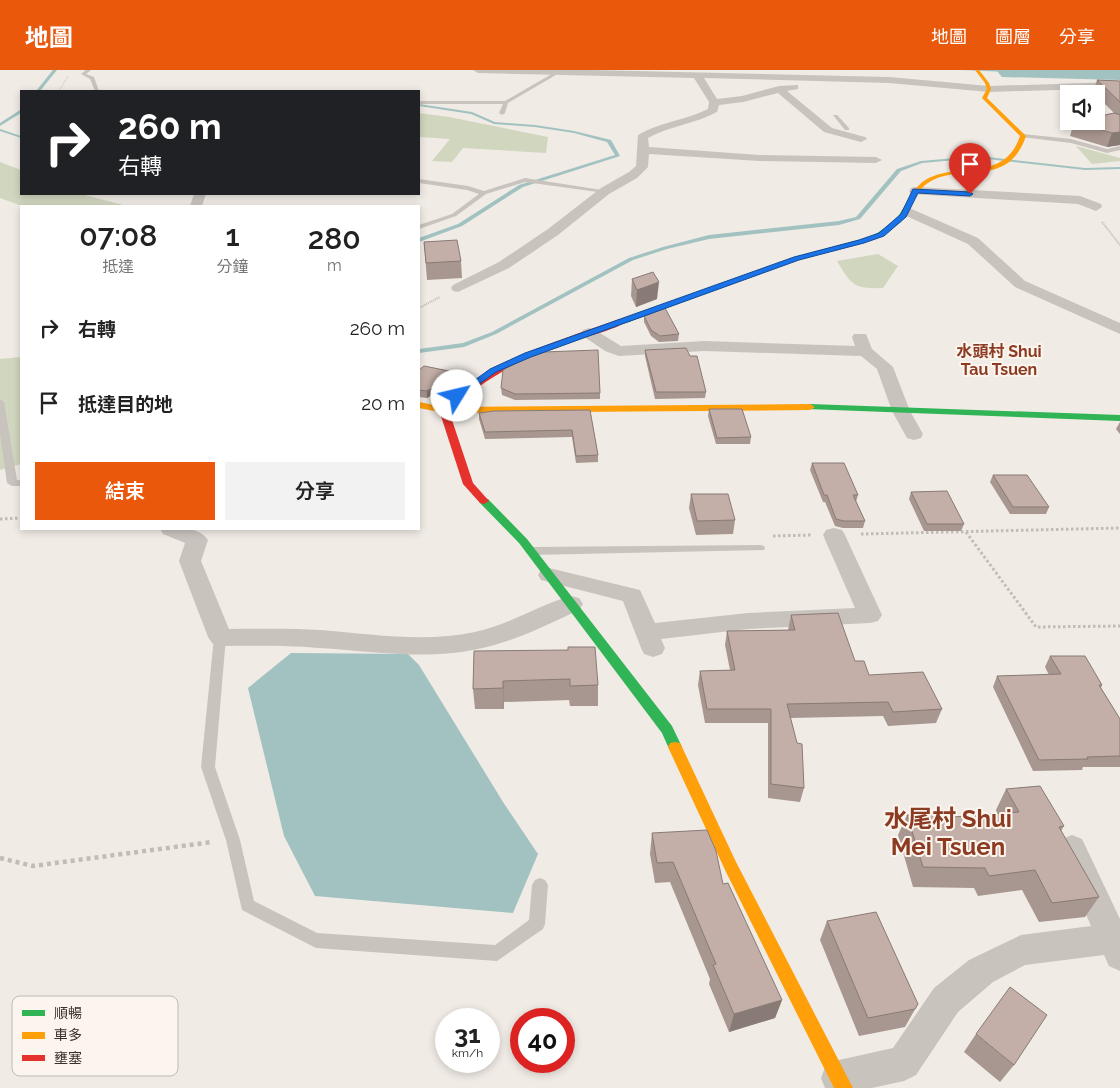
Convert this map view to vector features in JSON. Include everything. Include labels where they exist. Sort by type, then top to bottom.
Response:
[{"type":"street","points":[[478,70],[910,81],[988,86],[1120,85]]},
{"type":"street","points":[[977,70],[988,86]]},
{"type":"street","points":[[458,288],[504,265],[529,249],[605,191],[633,175],[642,167],[644,150],[642,137],[655,130],[702,117],[713,110],[714,102],[697,75]]},
{"type":"street","points":[[714,102],[743,99],[779,89],[823,87],[897,90],[910,81]]},
{"type":"street","points":[[444,410],[457,396],[493,370],[515,360],[797,258],[875,237],[891,228],[907,211],[915,191],[923,182],[932,178],[985,173],[996,168],[1016,154],[1023,136],[984,98],[988,86]]},
{"type":"street","points":[[779,89],[828,130],[861,139]]},
{"type":"street","points":[[644,150],[759,158],[876,160]]},
{"type":"street","points":[[915,191],[1080,200],[1096,207]]},
{"type":"street","points":[[907,211],[945,226],[972,241],[1020,284],[1120,329]]},
{"type":"street","points":[[589,333],[611,348],[619,351],[704,346],[863,344],[885,366],[901,411],[914,434]]},
{"type":"street","points":[[420,405],[444,410],[776,406],[1120,418]]},
{"type":"street","points":[[444,410],[468,484],[531,552],[667,730],[731,867],[842,1083],[904,1063],[946,1000],[981,971],[1021,950],[1116,947],[1072,848]]},
{"type":"street","points":[[172,530],[197,540],[190,561],[220,637],[317,639],[384,645],[445,645],[475,641],[511,631],[571,604]]},
{"type":"street","points":[[548,575],[632,596],[650,640],[748,622],[870,615],[834,535]]},
{"type":"lane","points":[[89,70],[83,74],[92,78],[98,90]]},
{"type":"lane","points":[[420,103],[506,102],[559,72]]},
{"type":"lane","points":[[502,113],[506,102]]},
{"type":"lane","points":[[835,116],[847,129]]},
{"type":"lane","points":[[1023,136],[1071,141],[1107,151],[1120,148]]},
{"type":"lane","points":[[420,227],[454,215],[484,193],[501,186],[531,179],[605,191]]},
{"type":"lane","points":[[420,180],[468,188],[484,193]]},
{"type":"lane","points":[[0,402],[12,483],[20,483]]},
{"type":"lane","points":[[531,552],[760,548]]},
{"type":"lane","points":[[220,637],[208,767],[233,840],[247,905],[316,940],[497,953],[537,924],[540,885]]},
{"type":"path","points":[[60,90],[69,74]]},
{"type":"path","points":[[1096,207],[1092,210],[1120,245]]},
{"type":"path","points":[[0,519],[20,518]]},
{"type":"path","points":[[966,532],[1036,627],[1120,626]]},
{"type":"path","points":[[0,858],[33,866],[233,840]]},
{"type":"green space","points":[[420,113],[449,117],[548,137],[546,153],[463,148],[452,162],[432,161],[450,139],[420,137]]},
{"type":"green space","points":[[1076,146],[1120,158],[1120,161],[1092,164]]},
{"type":"green space","points":[[0,162],[20,170],[20,195],[85,195],[123,205],[20,205],[0,198]]},
{"type":"green space","points":[[878,254],[898,266],[883,288],[865,288],[854,284],[837,261]]},
{"type":"green space","points":[[20,357],[20,464],[0,470],[0,359]]},
{"type":"water","points":[[996,70],[1120,70],[1120,80],[1002,77]]},
{"type":"water","points":[[291,653],[408,654],[419,665],[503,802],[538,854],[513,913],[315,896],[284,836],[248,688]]},
{"type":"building","points":[[1097,80],[1120,81],[1120,102],[1105,88],[1105,85]]},
{"type":"building","points":[[1114,113],[1120,115],[1120,132],[1112,133],[1102,130],[1105,130],[1105,115]]},
{"type":"building","points":[[457,240],[461,261],[426,263],[424,242]]},
{"type":"building","points":[[653,272],[659,282],[637,290],[632,279]]},
{"type":"building","points":[[665,308],[679,334],[660,336],[651,330],[644,316]]},
{"type":"building","points":[[686,348],[690,356],[697,356],[706,392],[656,392],[645,350]]},
{"type":"building","points":[[598,350],[600,393],[515,394],[501,388],[503,370],[523,359],[544,352]]},
{"type":"building","points":[[424,366],[449,371],[433,388],[427,391],[420,390],[420,369]]},
{"type":"building","points":[[709,409],[742,409],[751,437],[717,438]]},
{"type":"building","points":[[590,410],[598,455],[576,456],[572,430],[485,432],[479,413],[494,411]]},
{"type":"building","points":[[812,463],[844,463],[858,495],[853,495],[865,521],[836,519],[827,495],[824,495]]},
{"type":"building","points":[[993,475],[1027,475],[1049,507],[1013,507]]},
{"type":"building","points":[[947,491],[964,524],[927,524],[911,492]]},
{"type":"building","points":[[691,494],[728,494],[735,520],[697,521]]},
{"type":"building","points":[[838,613],[855,661],[864,661],[869,675],[923,672],[942,709],[893,712],[888,702],[787,704],[797,743],[802,744],[804,788],[771,784],[771,709],[707,709],[700,671],[735,670],[727,631],[795,630],[791,615]]},
{"type":"building","points":[[568,647],[595,647],[598,685],[570,686],[570,679],[503,681],[503,688],[473,689],[474,651],[568,650]]},
{"type":"building","points":[[1050,656],[1085,656],[1102,685],[1099,685],[1120,719],[1120,756],[1039,760],[997,676],[1061,674]]},
{"type":"building","points":[[1040,786],[1064,826],[1059,827],[1099,897],[1052,903],[1035,870],[989,876],[985,868],[923,867],[907,815],[941,815],[941,818],[1019,812],[1006,789]]},
{"type":"building","points":[[707,830],[716,851],[723,884],[728,883],[782,1000],[734,1014],[713,965],[716,964],[673,862],[657,863],[652,833]]},
{"type":"building","points":[[876,912],[918,1004],[915,1009],[868,1018],[827,921]]},
{"type":"building","points":[[1010,987],[1047,1015],[1014,1065],[976,1034]]},
{"type":"waterway","points":[[39,90],[55,70]]},
{"type":"waterway","points":[[963,70],[1008,71]]},
{"type":"waterway","points":[[420,105],[472,113],[494,123],[535,126],[574,132],[609,141],[618,156],[521,186],[460,225],[420,240]]},
{"type":"waterway","points":[[0,125],[20,112]]},
{"type":"waterway","points":[[0,130],[20,137]]},
{"type":"waterway","points":[[420,351],[464,345],[494,333],[631,259],[665,248],[709,237],[839,223],[858,218],[899,170],[921,162],[979,157],[1085,169],[1120,168]]},
{"type":"traffic: fast","points":[[623,321],[797,258],[875,237],[899,221],[912,198]]},
{"type":"traffic: fast","points":[[810,407],[1120,418]]},
{"type":"traffic: fast","points":[[484,501],[523,541],[667,730],[675,747]]},
{"type":"traffic: slow","points":[[912,198],[921,186],[932,178],[946,174],[990,169],[1004,163],[1018,150],[1023,136],[984,98],[989,89],[987,83],[977,70]]},
{"type":"traffic: slow","points":[[420,405],[444,410],[810,407]]},
{"type":"traffic: slow","points":[[675,747],[731,867],[844,1088]]},
{"type":"traffic: jam","points":[[484,501],[468,484],[444,410],[483,378],[505,366],[551,346],[623,321]]},
{"type":"district","name":"水頭村 Shui Tau Tsuen","points":[[999,360]]},
{"type":"district","name":"水尾村 Shui Mei Tsuen","points":[[948,832]]},
{"type":"route","points":[[457,396],[493,370],[528,355],[797,258],[875,237],[887,231],[901,219],[907,211],[915,191],[970,194]]}]
